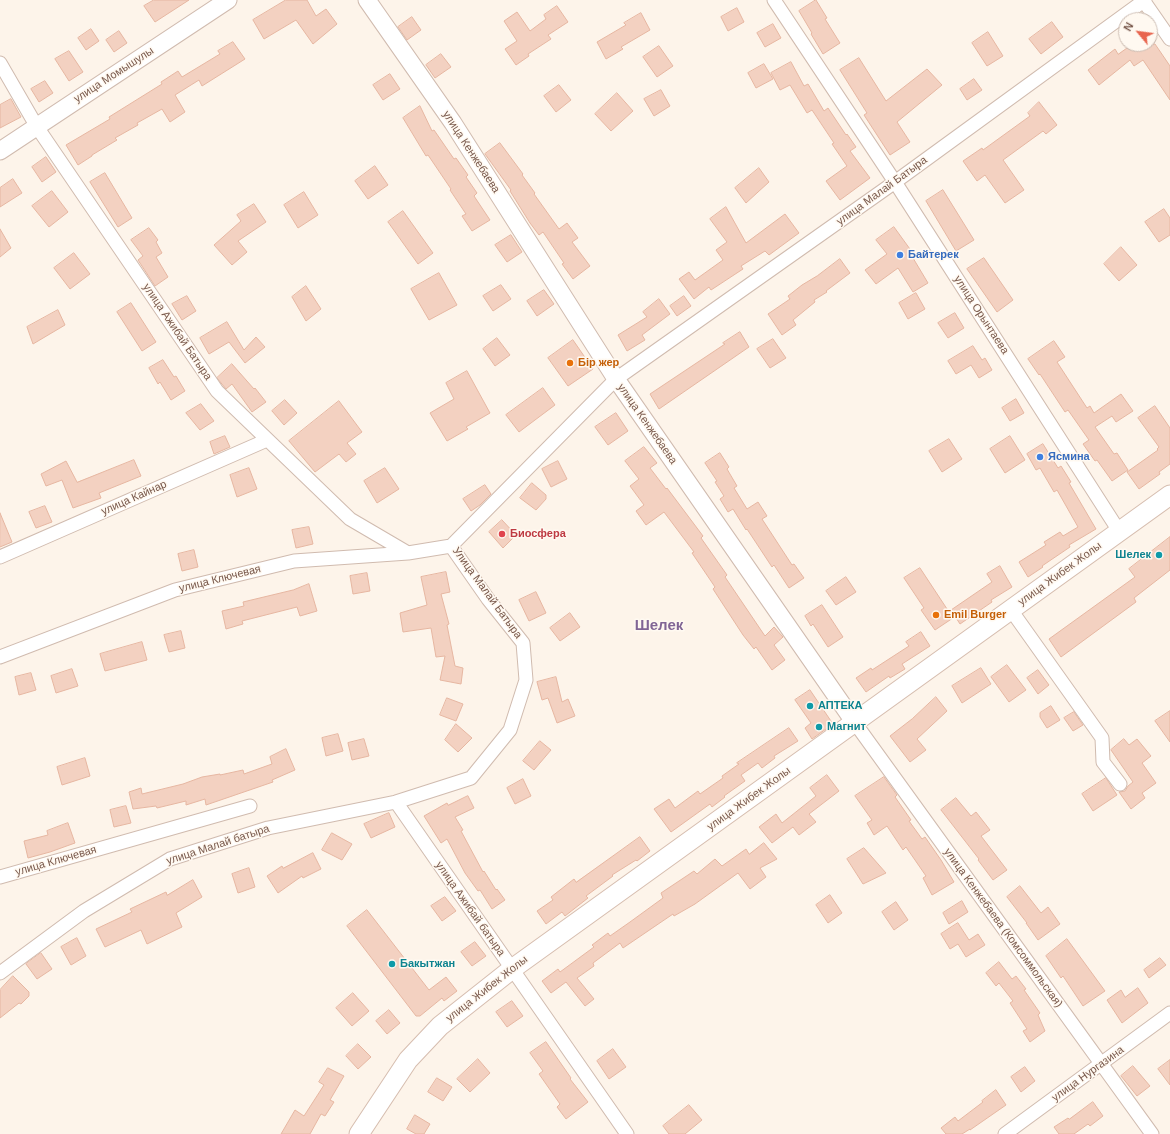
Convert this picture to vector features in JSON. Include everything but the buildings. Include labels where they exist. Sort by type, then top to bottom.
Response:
[{"type":"main road","name":"улица Жибек Жолы","points":[[358,1134],[408,1060],[440,1026],[512,969],[1170,495]]},
{"type":"street","name":"улица Момышулы","points":[[0,151],[228,0]]},
{"type":"street","name":"улица Кенжебаева","points":[[367,0],[453,123],[616,379],[855,723]]},
{"type":"street","name":"улица Орынтаева","points":[[774,0],[896,182],[1119,531]]},
{"type":"street","name":"улица Малай Батыра","points":[[616,379],[896,182],[1144,0]]},
{"type":"street","points":[[1144,0],[1170,39]]},
{"type":"street","name":"улица Ажибай Батыра","points":[[0,63],[36,127],[217,391],[350,519],[408,553]]},
{"type":"street","name":"Улица Малай Батыра","points":[[396,802],[471,778],[510,730],[526,680],[523,643],[488,599],[451,546],[616,379]]},
{"type":"street","name":"улица Кайнар","points":[[0,557],[267,440]]},
{"type":"street","name":"улица Ключевая","points":[[0,657],[175,590],[294,561],[408,553],[451,546]]},
{"type":"street","points":[[1012,610],[1102,738],[1104,762],[1120,784]]},
{"type":"street","name":"улица Кенжебаева (Комсоммольская)","points":[[855,723],[1152,1134]]},
{"type":"street","name":"улица Ажибай батыра","points":[[396,802],[627,1134]]},
{"type":"street","name":"улица Малай батыра","points":[[0,973],[84,911],[170,859],[268,828],[396,802]]},
{"type":"street","name":"улица Ключевая","points":[[0,877],[250,806]]},
{"type":"street","name":"улица Нургазина","points":[[1005,1134],[1170,1013]]},
{"type":"place","name":"Байтерек","points":[[900,255]]},
{"type":"place","name":"Бір жер","points":[[570,363]]},
{"type":"place","name":"Ясмина","points":[[1040,457]]},
{"type":"place","name":"Биосфера","points":[[502,534]]},
{"type":"place","name":"Шелек","points":[[1159,555]]},
{"type":"place","name":"Emil Burger","points":[[936,615]]},
{"type":"place","name":"АПТЕКА","points":[[810,706]]},
{"type":"place","name":"Магнит","points":[[819,727]]},
{"type":"place","name":"Бакытжан","points":[[392,964]]},
{"type":"district","name":"Шелек","points":[[659,626]]}]
